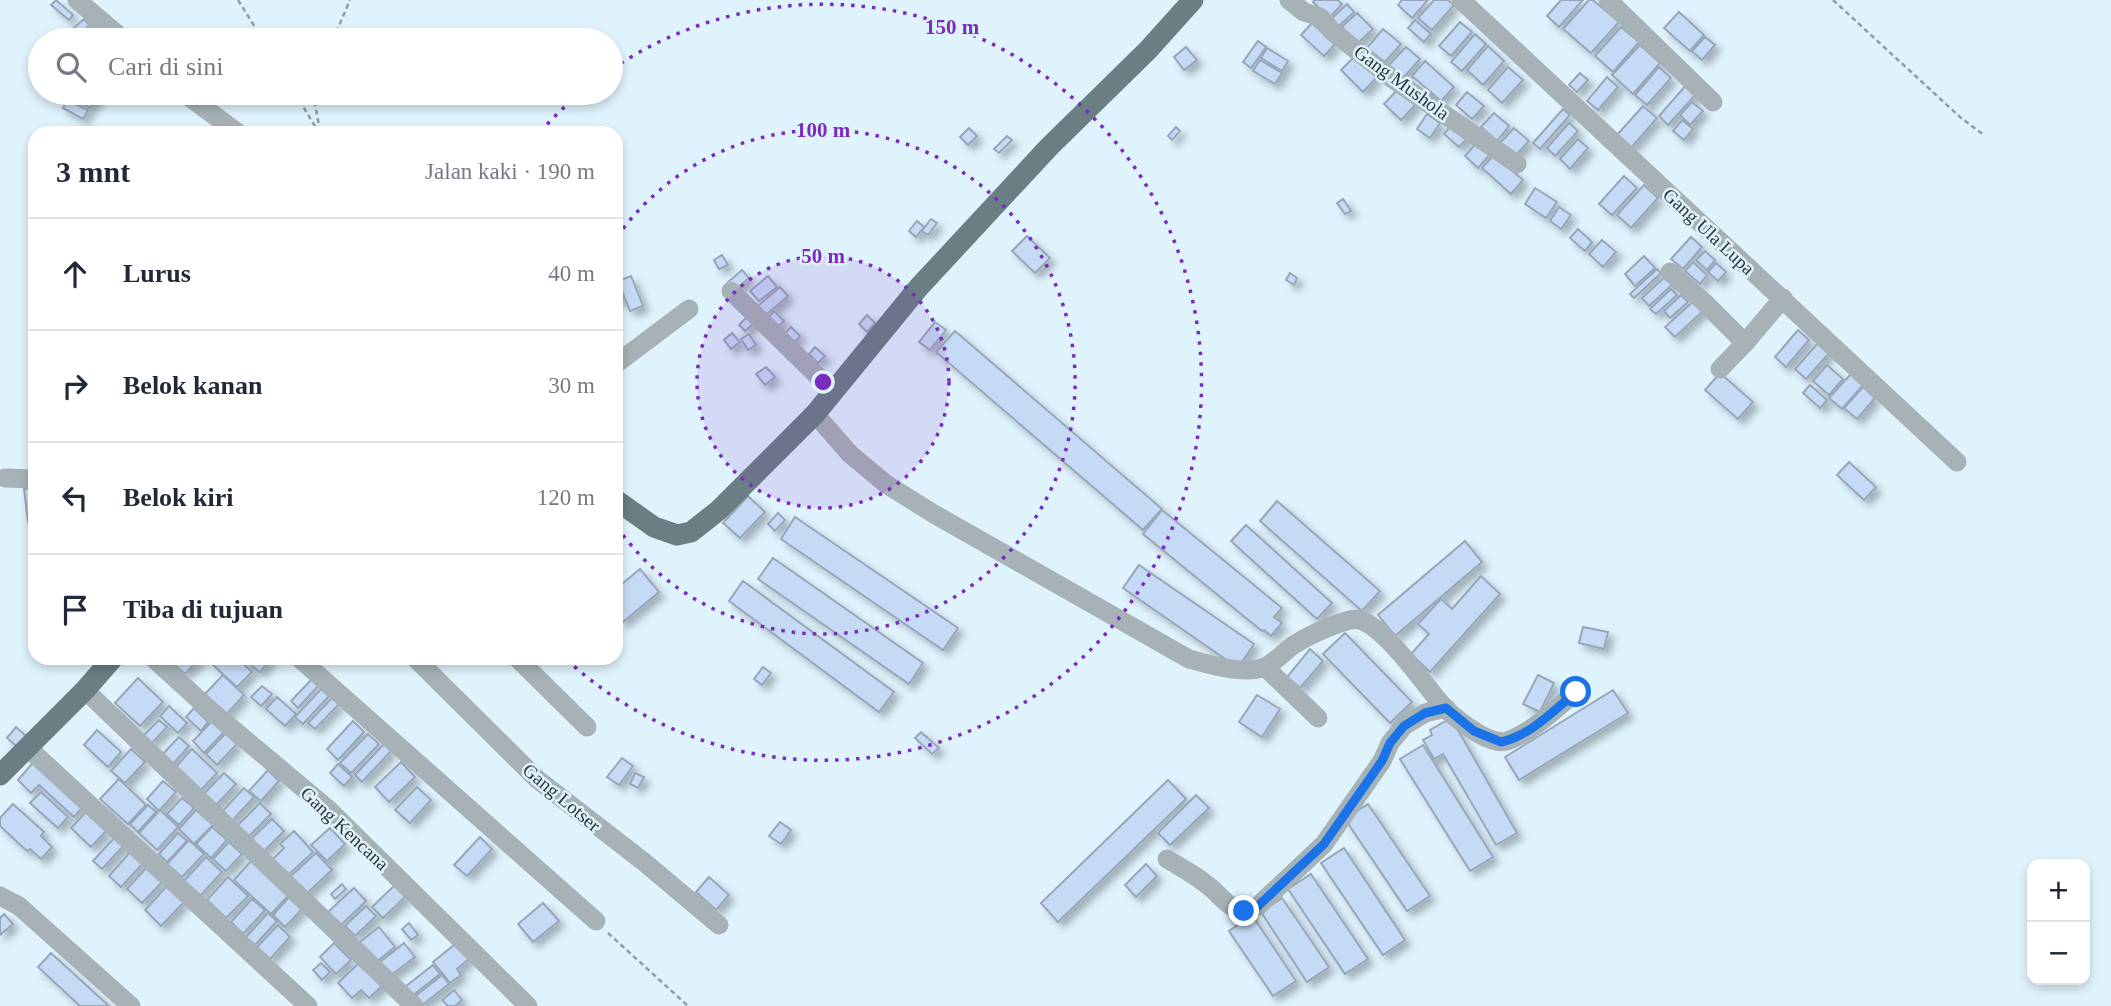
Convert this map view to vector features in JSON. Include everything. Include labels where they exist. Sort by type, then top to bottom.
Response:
[{"type":"main road","points":[[623,505],[654,527],[677,535],[691,532],[719,510],[815,414],[947,256],[1049,147],[1148,50],[1184,2]]},
{"type":"main road","points":[[0,775],[107,665]]},
{"type":"street","points":[[77,0],[110,28]]},
{"type":"street","name":"Gang Mushola","points":[[1289,0],[1304,12],[1320,17],[1341,38],[1394,80],[1517,164]]},
{"type":"street","name":"Gang Ula Lupa","points":[[1461,0],[1958,462]]},
{"type":"street","points":[[1608,0],[1713,102]]},
{"type":"street","points":[[98,28],[103,22]]},
{"type":"street","points":[[200,105],[229,126]]},
{"type":"street","points":[[1670,272],[1745,344]]},
{"type":"street","points":[[731,291],[833,391]]},
{"type":"street","points":[[1720,369],[1783,299]]},
{"type":"street","points":[[623,359],[689,309]]},
{"type":"street","points":[[815,414],[850,454],[886,484],[945,521],[1189,659],[1227,670],[1265,667],[1319,630],[1357,619],[1364,621],[1390,642],[1446,708],[1474,731],[1501,742],[1520,735],[1576,692]]},
{"type":"street","points":[[5,478],[28,479]]},
{"type":"street","name":"Gang Kencana","points":[[161,665],[328,809],[528,1006]]},
{"type":"street","points":[[307,665],[596,921]]},
{"type":"street","name":"Gang Lotser","points":[[422,665],[547,788],[644,862],[719,925]]},
{"type":"street","points":[[524,665],[587,727]]},
{"type":"street","points":[[1265,667],[1318,718]]},
{"type":"street","points":[[85,690],[414,1006]]},
{"type":"street","points":[[1167,859],[1207,884],[1229,906],[1244,911],[1258,906],[1324,844],[1404,726],[1425,713],[1446,708]]},
{"type":"street","points":[[27,747],[308,1006]]},
{"type":"street","points":[[0,896],[19,906],[131,1006]]},
{"type":"path","points":[[238,0],[255,28]]},
{"type":"path","points":[[338,28],[350,0]]},
{"type":"path","points":[[1833,0],[1960,117],[1985,136]]},
{"type":"path","points":[[302,105],[316,126]]},
{"type":"path","points":[[315,105],[319,126]]},
{"type":"path","points":[[596,921],[688,1006]]},
{"type":"building","points":[[56,0],[73,15],[69,20],[51,5]]},
{"type":"building","points":[[1338,0],[1342,4],[1329,18],[1313,2]]},
{"type":"building","points":[[1402,0],[1428,0],[1412,18],[1398,5]]},
{"type":"building","points":[[1434,0],[1448,0],[1454,5],[1432,30],[1418,18]]},
{"type":"building","points":[[1561,0],[1583,0],[1559,27],[1547,16]]},
{"type":"building","points":[[1589,0],[1593,0],[1619,22],[1591,53],[1563,29]]},
{"type":"building","points":[[1347,4],[1354,12],[1338,27],[1331,19]]},
{"type":"building","points":[[1679,12],[1704,35],[1690,51],[1664,28]]},
{"type":"building","points":[[1357,13],[1373,29],[1358,43],[1342,27]]},
{"type":"building","points":[[84,19],[92,28],[74,28]]},
{"type":"building","points":[[1415,20],[1431,34],[1424,42],[1408,28]]},
{"type":"building","points":[[1460,22],[1472,32],[1451,56],[1439,46]]},
{"type":"building","points":[[1312,23],[1335,44],[1324,56],[1301,35]]},
{"type":"building","points":[[1621,27],[1639,42],[1613,72],[1595,56]]},
{"type":"building","points":[[1383,29],[1401,44],[1383,64],[1366,49]]},
{"type":"building","points":[[1475,34],[1486,44],[1462,71],[1451,62]]},
{"type":"building","points":[[1705,37],[1715,45],[1702,60],[1692,51]]},
{"type":"building","points":[[1258,41],[1266,47],[1251,68],[1243,62]]},
{"type":"building","points":[[1640,45],[1660,63],[1633,94],[1612,75]]},
{"type":"building","points":[[1488,46],[1504,61],[1483,85],[1467,70]]},
{"type":"building","points":[[1186,47],[1197,60],[1184,70],[1174,57]]},
{"type":"building","points":[[1406,47],[1420,59],[1403,78],[1389,65]]},
{"type":"building","points":[[1267,48],[1288,61],[1282,71],[1261,58]]},
{"type":"building","points":[[1355,56],[1377,77],[1363,92],[1341,70]]},
{"type":"building","points":[[1260,60],[1282,73],[1275,84],[1253,71]]},
{"type":"building","points":[[1425,61],[1454,87],[1441,101],[1412,76]]},
{"type":"building","points":[[1508,67],[1523,80],[1502,103],[1488,90]]},
{"type":"building","points":[[1659,67],[1671,78],[1647,105],[1635,95]]},
{"type":"building","points":[[1580,73],[1588,80],[1577,92],[1569,85]]},
{"type":"building","points":[[1607,77],[1618,87],[1598,110],[1587,101]]},
{"type":"building","points":[[1687,84],[1697,93],[1668,125],[1659,116]]},
{"type":"building","points":[[1400,87],[1417,103],[1401,120],[1384,104]]},
{"type":"building","points":[[1467,92],[1484,106],[1472,119],[1456,105]]},
{"type":"building","points":[[1692,102],[1703,111],[1690,125],[1680,115]]},
{"type":"building","points":[[64,105],[78,105],[88,110],[83,119],[63,108]]},
{"type":"building","points":[[1643,106],[1657,118],[1631,148],[1617,135]]},
{"type":"building","points":[[1563,109],[1570,115],[1540,149],[1533,143]]},
{"type":"building","points":[[1494,113],[1509,126],[1497,141],[1481,127]]},
{"type":"building","points":[[1427,114],[1440,123],[1430,138],[1417,129]]},
{"type":"building","points":[[1682,120],[1693,129],[1684,140],[1673,131]]},
{"type":"building","points":[[1453,123],[1469,136],[1459,147],[1444,134]]},
{"type":"building","points":[[1569,123],[1578,131],[1555,156],[1547,148]]},
{"type":"building","points":[[1176,127],[1180,131],[1172,140],[1168,136]]},
{"type":"building","points":[[969,128],[977,136],[968,145],[960,137]]},
{"type":"building","points":[[1514,128],[1529,141],[1515,156],[1500,143]]},
{"type":"building","points":[[1007,136],[1012,140],[999,153],[994,149]]},
{"type":"building","points":[[1578,139],[1588,148],[1570,169],[1560,159]]},
{"type":"building","points":[[1479,140],[1492,152],[1478,168],[1465,156]]},
{"type":"building","points":[[1494,155],[1523,180],[1511,194],[1482,168]]},
{"type":"building","points":[[1624,176],[1637,188],[1612,215],[1599,204]]},
{"type":"building","points":[[1644,185],[1658,198],[1631,228],[1617,215]]},
{"type":"building","points":[[1535,188],[1557,202],[1546,218],[1525,204]]},
{"type":"building","points":[[1343,199],[1351,211],[1345,214],[1337,203]]},
{"type":"building","points":[[1559,207],[1571,215],[1561,229],[1550,221]]},
{"type":"building","points":[[931,219],[937,223],[928,235],[922,231]]},
{"type":"building","points":[[917,221],[924,227],[916,237],[909,231]]},
{"type":"building","points":[[1578,229],[1592,242],[1585,251],[1570,238]]},
{"type":"building","points":[[1027,236],[1050,258],[1035,273],[1012,251]]},
{"type":"building","points":[[1691,237],[1702,247],[1683,269],[1671,259]]},
{"type":"building","points":[[1602,240],[1616,252],[1603,267],[1589,254]]},
{"type":"building","points":[[1705,251],[1715,260],[1707,270],[1696,260]]},
{"type":"building","points":[[722,255],[728,265],[719,269],[714,260]]},
{"type":"building","points":[[1644,256],[1655,268],[1635,286],[1625,274]]},
{"type":"building","points":[[1693,262],[1707,275],[1700,284],[1685,271]]},
{"type":"building","points":[[1716,263],[1726,272],[1718,281],[1708,272]]},
{"type":"building","points":[[1657,269],[1661,273],[1634,298],[1630,294]]},
{"type":"building","points":[[742,270],[749,278],[735,290],[728,282]]},
{"type":"building","points":[[1290,273],[1297,278],[1294,285],[1286,280]]},
{"type":"building","points":[[1668,274],[1675,282],[1649,306],[1642,298]]},
{"type":"building","points":[[631,276],[643,306],[630,311],[623,294],[623,279]]},
{"type":"building","points":[[768,276],[777,287],[759,301],[750,291]]},
{"type":"building","points":[[780,287],[788,296],[766,315],[758,306]]},
{"type":"building","points":[[1671,289],[1677,295],[1656,314],[1650,309]]},
{"type":"building","points":[[1681,295],[1688,302],[1670,318],[1664,311]]},
{"type":"building","points":[[1696,299],[1705,309],[1675,337],[1665,327]]},
{"type":"building","points":[[774,311],[784,321],[777,328],[768,318]]},
{"type":"building","points":[[750,314],[756,321],[745,331],[739,325]]},
{"type":"building","points":[[867,315],[875,323],[867,332],[859,324]]},
{"type":"building","points":[[935,322],[946,330],[930,350],[919,342]]},
{"type":"building","points":[[791,327],[800,336],[794,343],[784,334]]},
{"type":"building","points":[[1798,330],[1809,340],[1786,367],[1775,357]]},
{"type":"building","points":[[955,331],[1162,509],[1143,530],[936,352]]},
{"type":"building","points":[[732,333],[740,342],[731,349],[724,340]]},
{"type":"building","points":[[749,334],[756,345],[748,350],[741,339]]},
{"type":"building","points":[[1819,342],[1830,352],[1806,379],[1795,369]]},
{"type":"building","points":[[815,347],[825,356],[818,363],[809,354]]},
{"type":"building","points":[[1827,365],[1843,379],[1829,395],[1813,381]]},
{"type":"building","points":[[766,367],[775,377],[765,385],[756,374]]},
{"type":"building","points":[[1720,373],[1753,402],[1738,419],[1705,390]]},
{"type":"building","points":[[1851,374],[1863,385],[1842,409],[1829,398]]},
{"type":"building","points":[[1810,385],[1827,400],[1820,408],[1803,393]]},
{"type":"building","points":[[1863,387],[1875,398],[1857,419],[1844,408]]},
{"type":"building","points":[[1849,462],[1876,487],[1864,500],[1837,475]]},
{"type":"building","points":[[24,489],[28,489],[28,522]]},
{"type":"building","points":[[748,496],[765,512],[740,538],[723,523]]},
{"type":"building","points":[[1277,501],[1380,591],[1362,611],[1260,521]]},
{"type":"building","points":[[1162,510],[1282,608],[1274,617],[1282,623],[1271,636],[1143,534]]},
{"type":"building","points":[[778,513],[785,520],[775,531],[768,524]]},
{"type":"building","points":[[795,517],[958,628],[943,650],[781,539]]},
{"type":"building","points":[[1246,525],[1332,603],[1317,619],[1231,541]]},
{"type":"building","points":[[1465,541],[1482,562],[1395,636],[1378,615]]},
{"type":"building","points":[[773,558],[923,663],[909,684],[758,579]]},
{"type":"building","points":[[1139,565],[1254,644],[1238,668],[1123,588]]},
{"type":"building","points":[[640,569],[659,592],[623,622],[623,583]]},
{"type":"building","points":[[1481,576],[1500,594],[1430,672],[1411,654],[1429,634],[1418,624],[1441,599],[1452,609]]},
{"type":"building","points":[[743,581],[894,692],[879,712],[729,601]]},
{"type":"building","points":[[1583,627],[1608,632],[1604,649],[1579,643]]},
{"type":"building","points":[[1345,633],[1412,702],[1390,723],[1323,654]]},
{"type":"building","points":[[1310,649],[1323,661],[1300,688],[1287,677]]},
{"type":"building","points":[[175,665],[193,665],[185,674]]},
{"type":"building","points":[[213,665],[244,665],[252,672],[237,687]]},
{"type":"building","points":[[251,665],[266,665],[260,672]]},
{"type":"building","points":[[763,667],[771,673],[762,685],[754,679]]},
{"type":"building","points":[[223,675],[244,695],[226,715],[204,695]]},
{"type":"building","points":[[1538,675],[1554,683],[1540,712],[1523,704]]},
{"type":"building","points":[[138,678],[163,702],[140,726],[115,703]]},
{"type":"building","points":[[311,680],[318,686],[298,708],[291,701]]},
{"type":"building","points":[[262,686],[272,694],[261,706],[251,697]]},
{"type":"building","points":[[321,689],[329,696],[303,724],[295,717]]},
{"type":"building","points":[[1613,690],[1628,713],[1519,780],[1505,757]]},
{"type":"building","points":[[1257,695],[1280,709],[1262,737],[1239,722]]},
{"type":"building","points":[[277,697],[296,714],[285,726],[266,709]]},
{"type":"building","points":[[332,698],[339,704],[315,729],[308,723]]},
{"type":"building","points":[[169,706],[187,723],[178,733],[160,716]]},
{"type":"building","points":[[194,708],[208,722],[201,731],[186,717]]},
{"type":"building","points":[[1451,718],[1517,833],[1496,845],[1443,754],[1434,759],[1423,740],[1432,735],[1430,730]]},
{"type":"building","points":[[159,720],[167,727],[152,743],[143,736]]},
{"type":"building","points":[[213,720],[225,731],[204,753],[193,741]]},
{"type":"building","points":[[353,721],[364,732],[338,760],[327,749]]},
{"type":"building","points":[[16,727],[26,736],[16,746],[7,738]]},
{"type":"building","points":[[97,730],[121,752],[108,767],[84,745]]},
{"type":"building","points":[[921,732],[939,748],[932,754],[915,738]]},
{"type":"building","points":[[226,733],[237,744],[217,765],[206,754]]},
{"type":"building","points":[[368,734],[379,744],[351,773],[340,763]]},
{"type":"building","points":[[179,737],[189,746],[170,767],[159,758]]},
{"type":"building","points":[[384,744],[391,751],[362,782],[355,775]]},
{"type":"building","points":[[1423,745],[1493,857],[1470,871],[1400,759]]},
{"type":"building","points":[[131,749],[145,762],[125,783],[111,771]]},
{"type":"building","points":[[192,749],[217,773],[199,792],[174,769]]},
{"type":"building","points":[[622,758],[633,766],[619,785],[607,777]]},
{"type":"building","points":[[36,759],[85,804],[74,817],[39,785],[31,793],[18,780]]},
{"type":"building","points":[[401,762],[415,777],[389,802],[375,787]]},
{"type":"building","points":[[338,764],[352,777],[344,786],[330,773]]},
{"type":"building","points":[[268,770],[279,781],[261,801],[249,791]]},
{"type":"building","points":[[224,773],[236,784],[213,808],[201,797]]},
{"type":"building","points":[[635,773],[644,777],[638,788],[630,784]]},
{"type":"building","points":[[119,779],[146,805],[128,824],[100,799]]},
{"type":"building","points":[[1168,780],[1186,799],[1058,922],[1041,903]]},
{"type":"building","points":[[163,781],[176,792],[159,811],[147,799]]},
{"type":"building","points":[[417,787],[431,800],[410,823],[395,810]]},
{"type":"building","points":[[244,788],[254,797],[230,823],[220,814]]},
{"type":"building","points":[[41,792],[68,817],[58,828],[30,803]]},
{"type":"building","points":[[1196,795],[1209,808],[1170,845],[1158,833]]},
{"type":"building","points":[[182,798],[194,808],[179,825],[167,814]]},
{"type":"building","points":[[260,803],[271,814],[247,838],[236,827]]},
{"type":"building","points":[[13,804],[44,832],[41,836],[52,847],[41,859],[30,849],[27,851],[0,826],[0,818]]},
{"type":"building","points":[[1368,804],[1430,896],[1407,911],[1345,819]]},
{"type":"building","points":[[148,805],[156,812],[138,832],[130,824]]},
{"type":"building","points":[[160,810],[178,827],[157,850],[139,833]]},
{"type":"building","points":[[196,810],[213,825],[194,844],[179,829]]},
{"type":"building","points":[[86,812],[106,831],[91,847],[71,828]]},
{"type":"building","points":[[272,819],[284,831],[261,854],[249,841]]},
{"type":"building","points":[[780,822],[791,830],[781,844],[769,836]]},
{"type":"building","points":[[212,827],[227,840],[211,858],[196,844]]},
{"type":"building","points":[[330,828],[345,844],[327,861],[311,845]]},
{"type":"building","points":[[294,831],[313,852],[286,877],[271,861],[284,848],[280,844]]},
{"type":"building","points":[[178,833],[187,841],[167,862],[159,854]]},
{"type":"building","points":[[116,836],[125,844],[102,869],[93,861]]},
{"type":"building","points":[[480,837],[492,849],[467,876],[454,865]]},
{"type":"building","points":[[189,840],[204,854],[182,877],[167,864]]},
{"type":"building","points":[[229,842],[242,854],[226,871],[213,859]]},
{"type":"building","points":[[1344,848],[1405,940],[1383,955],[1321,863]]},
{"type":"building","points":[[131,851],[144,862],[121,887],[109,876]]},
{"type":"building","points":[[316,853],[332,870],[305,895],[289,878]]},
{"type":"building","points":[[206,857],[222,872],[200,896],[184,881]]},
{"type":"building","points":[[251,861],[288,896],[271,914],[234,880]]},
{"type":"building","points":[[1146,864],[1157,876],[1136,897],[1125,885]]},
{"type":"building","points":[[148,866],[163,881],[142,903],[127,889]]},
{"type":"building","points":[[1311,874],[1368,959],[1345,974],[1288,889]]},
{"type":"building","points":[[228,877],[248,896],[226,918],[207,900]]},
{"type":"building","points":[[709,877],[729,895],[716,910],[696,892]]},
{"type":"building","points":[[342,884],[346,889],[335,899],[331,894]]},
{"type":"building","points":[[395,885],[406,896],[383,918],[372,907]]},
{"type":"building","points":[[167,886],[184,902],[161,926],[145,910]]},
{"type":"building","points":[[354,888],[366,901],[341,925],[328,912]]},
{"type":"building","points":[[290,896],[303,908],[285,927],[273,915]]},
{"type":"building","points":[[1282,898],[1329,967],[1307,982],[1261,912]]},
{"type":"building","points":[[252,899],[265,910],[243,934],[231,922]]},
{"type":"building","points":[[543,903],[559,921],[533,942],[518,924]]},
{"type":"building","points":[[366,906],[376,916],[355,936],[345,926]]},
{"type":"building","points":[[268,913],[277,921],[255,945],[246,937]]},
{"type":"building","points":[[4,914],[13,924],[0,935],[0,918]]},
{"type":"building","points":[[1252,915],[1296,981],[1273,996],[1229,931]]},
{"type":"building","points":[[409,923],[418,935],[411,940],[402,929]]},
{"type":"building","points":[[278,925],[290,937],[270,959],[257,947]]},
{"type":"building","points":[[379,927],[395,947],[376,962],[360,942]]},
{"type":"building","points":[[459,941],[471,957],[457,969],[461,975],[450,983],[433,962]]},
{"type":"building","points":[[334,943],[351,960],[336,974],[320,957]]},
{"type":"building","points":[[404,943],[415,957],[390,976],[379,963]]},
{"type":"building","points":[[51,953],[109,1006],[80,1006],[38,967]]},
{"type":"building","points":[[361,961],[384,984],[369,998],[361,990],[352,998],[338,983]]},
{"type":"building","points":[[321,963],[330,972],[322,980],[313,970]]},
{"type":"building","points":[[433,965],[440,974],[412,996],[405,987]]},
{"type":"building","points":[[442,975],[449,984],[421,1006],[413,998]]},
{"type":"building","points":[[454,990],[462,1000],[455,1006],[448,1006],[442,1000]]},
{"type":"route","points":[[1244,911],[1258,906],[1324,844],[1404,726],[1425,713],[1446,708],[1474,731],[1501,742],[1520,735],[1576,692]]}]
